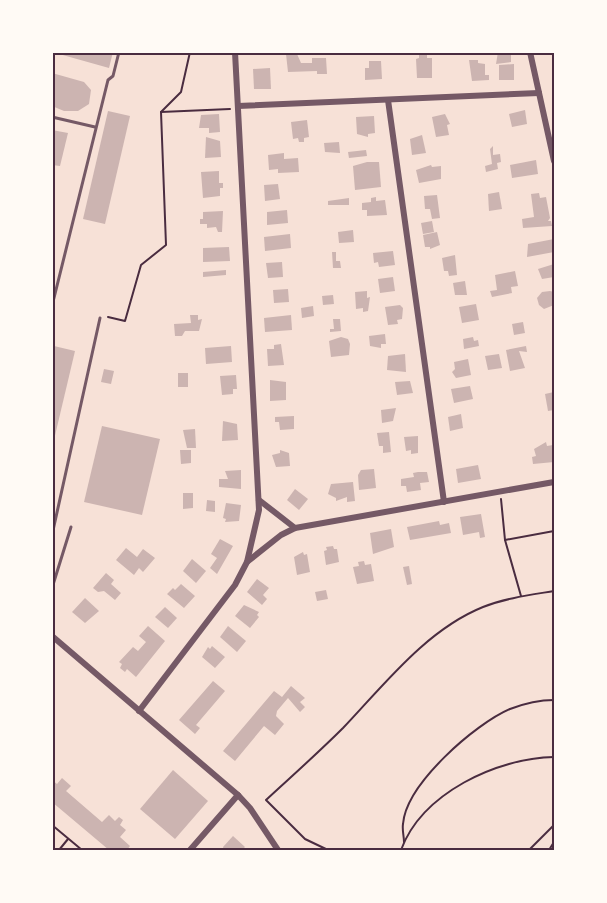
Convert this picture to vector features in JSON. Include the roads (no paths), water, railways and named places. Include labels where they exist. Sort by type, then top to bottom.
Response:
[{"type":"street","points":[[139,711],[235,585],[247,562],[259,510],[235,52]]},
{"type":"street","points":[[530,52],[555,161]]},
{"type":"street","points":[[238,107],[538,93]]},
{"type":"street","points":[[388,100],[444,502]]},
{"type":"street","points":[[247,562],[281,535],[295,528],[555,482]]},
{"type":"street","points":[[259,500],[295,528]]},
{"type":"street","points":[[52,636],[238,795],[250,808],[278,850]]},
{"type":"street","points":[[190,850],[238,795]]},
{"type":"lane","points":[[52,306],[95,127],[108,80],[113,76],[118,52]]},
{"type":"lane","points":[[52,117],[95,127]]},
{"type":"lane","points":[[52,535],[100,318]]},
{"type":"lane","points":[[52,588],[70,527]]}]
